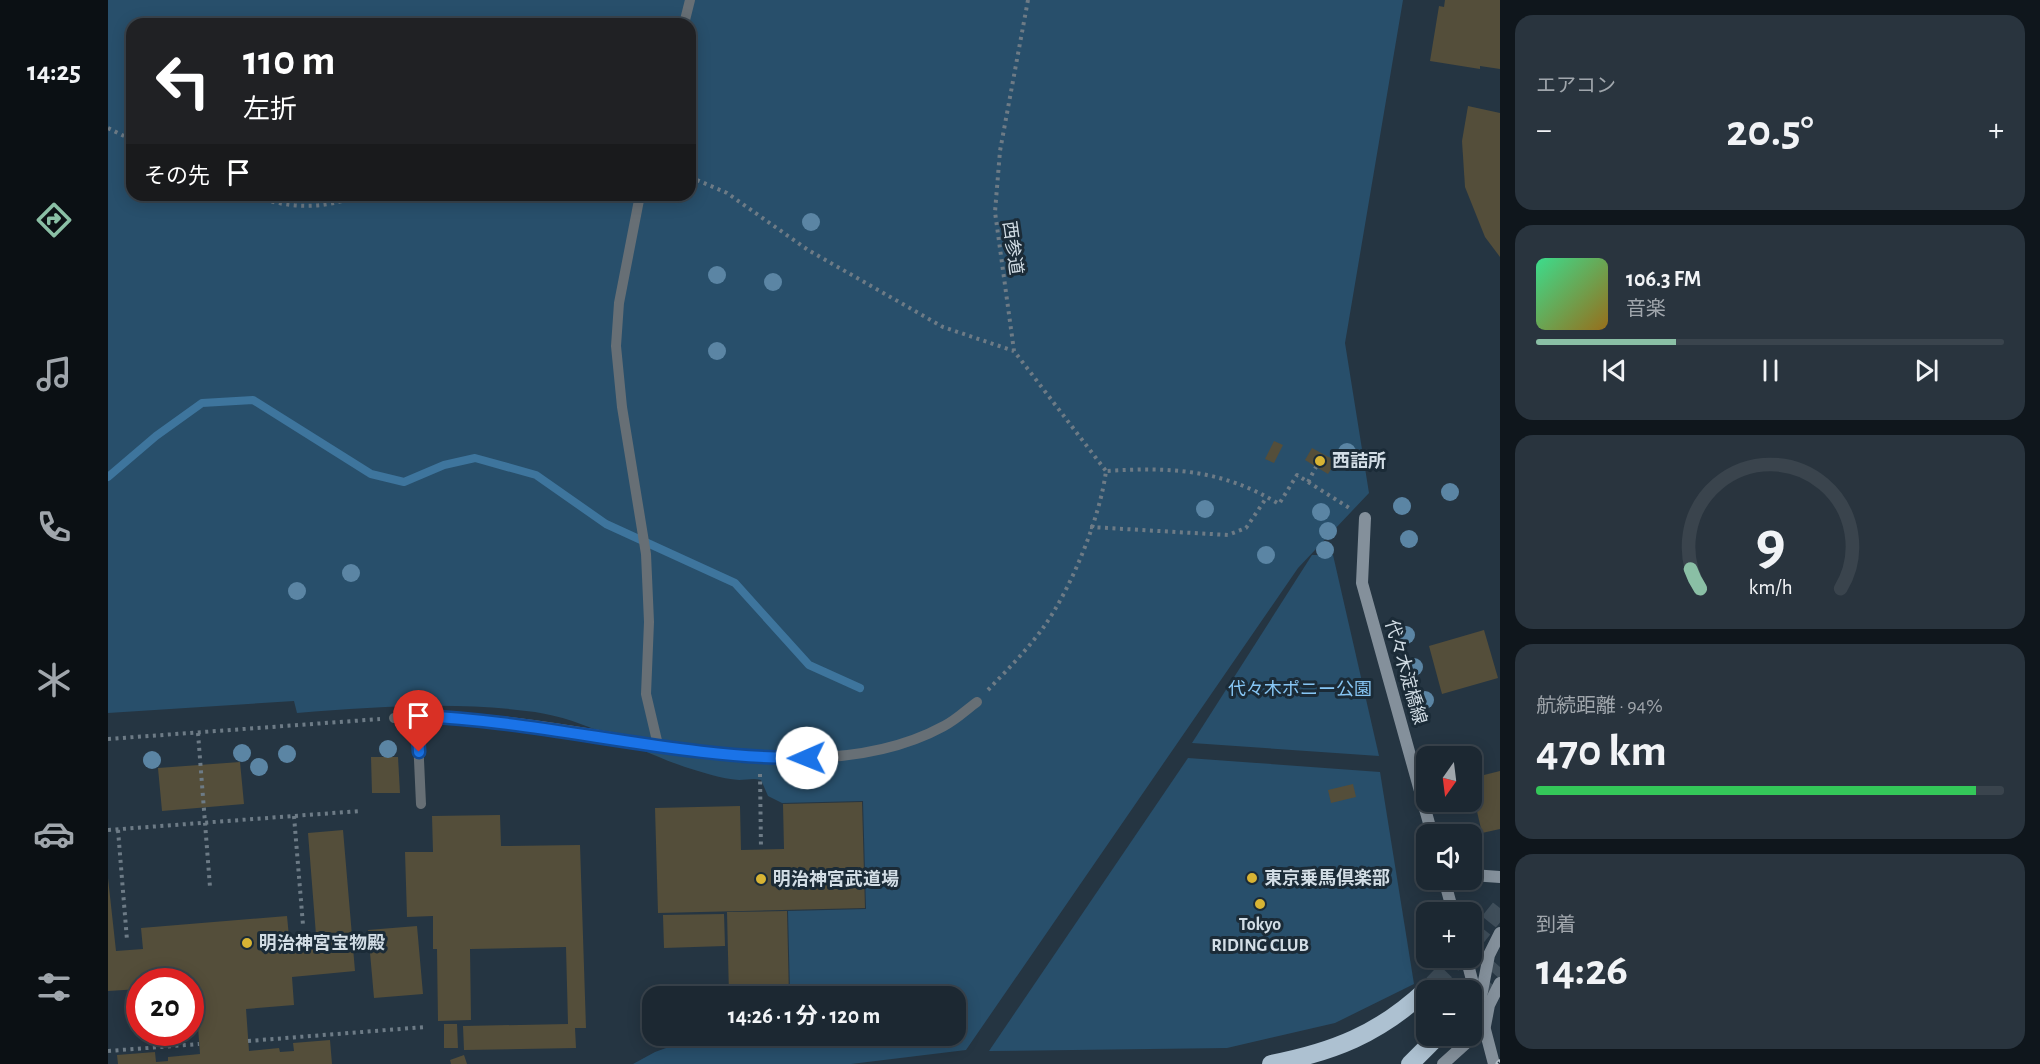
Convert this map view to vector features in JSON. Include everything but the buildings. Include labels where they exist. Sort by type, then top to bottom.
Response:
[{"type":"highway","points":[[1271,1064],[1333,1049],[1368,1034],[1402,1013],[1416,1000]]},
{"type":"highway","points":[[1410,1064],[1428,1046]]},
{"type":"street","name":"代々木淀橋線","points":[[1365,518],[1362,583],[1429,824]]},
{"type":"street","points":[[1482,876],[1500,877]]},
{"type":"street","points":[[1482,984],[1485,969],[1500,933]]},
{"type":"street","points":[[1443,1064],[1486,1033],[1489,1005],[1500,983]]},
{"type":"street","points":[[1482,1015],[1494,1064]]},
{"type":"lane","points":[[686,18],[690,0]]},
{"type":"lane","points":[[639,201],[620,303],[616,345],[622,407],[644,531],[649,622],[646,694],[658,744]]},
{"type":"lane","points":[[393,718],[417,716],[460,718],[760,758],[830,757],[887,749],[945,726],[977,702]]},
{"type":"lane","points":[[417,716],[421,804]]},
{"type":"path","name":"西参道","points":[[1028,0],[1000,151],[995,212],[1014,351],[1106,471]]},
{"type":"path","points":[[108,128],[126,137]]},
{"type":"path","points":[[696,180],[727,194],[808,250],[943,327],[1014,351]]},
{"type":"path","points":[[272,201],[295,207],[339,204],[346,201]]},
{"type":"path","points":[[1308,482],[1316,467]]},
{"type":"path","points":[[977,702],[1015,662],[1043,627],[1075,570],[1103,490],[1106,471],[1153,468],[1200,472],[1231,480],[1279,504],[1297,475],[1336,500]]},
{"type":"path","points":[[1090,527],[1228,535],[1246,528],[1267,497]]},
{"type":"path","points":[[108,739],[393,718]]},
{"type":"path","points":[[198,733],[210,887]]},
{"type":"path","points":[[759,789],[761,849]]},
{"type":"path","points":[[108,831],[360,811]]},
{"type":"path","points":[[294,816],[303,925]]},
{"type":"path","points":[[118,830],[127,940]]},
{"type":"path","points":[[248,1041],[425,1027]]},
{"type":"path","points":[[108,1051],[173,1046]]},
{"type":"green space","points":[[108,0],[1403,0],[1345,343],[1369,493],[1298,568],[966,1050],[851,1064],[633,1064],[672,1046],[966,1046],[966,986],[790,986],[788,911],[866,909],[863,801],[782,803],[768,796],[761,780],[718,777],[666,760],[574,722],[535,712],[446,706],[386,707],[297,713],[294,701],[108,713]]},
{"type":"green space","name":"代々木ポニー公園","points":[[1312,555],[1333,555],[1379,756],[1192,743]]},
{"type":"green space","name":"東京乗馬倶楽部","points":[[1188,758],[1380,772],[1414,984],[1335,1023],[1227,1048],[989,1051]]},
{"type":"waterway","points":[[108,477],[156,436],[202,403],[253,400],[371,474],[404,482],[444,465],[475,458],[536,475],[606,524],[735,583],[809,665],[860,688]]},
{"type":"tunnel","points":[[1482,930],[1500,908]]},
{"type":"tunnel","points":[[1482,987],[1500,967]]},
{"type":"tunnel","points":[[1437,980],[1448,968]]},
{"type":"place","name":"西詰所","points":[[1320,461]]},
{"type":"place","name":"東京乗馬倶楽部","points":[[1252,878]]},
{"type":"place","name":"明治神宮武道場","points":[[761,879]]},
{"type":"place","name":"Tokyo RIDING CLUB","points":[[1260,904]]},
{"type":"place","name":"明治神宮宝物殿","points":[[247,943]]},
{"type":"route","points":[[419,752],[417,716],[460,718],[540,727],[704,752],[760,758],[807,758]]}]
